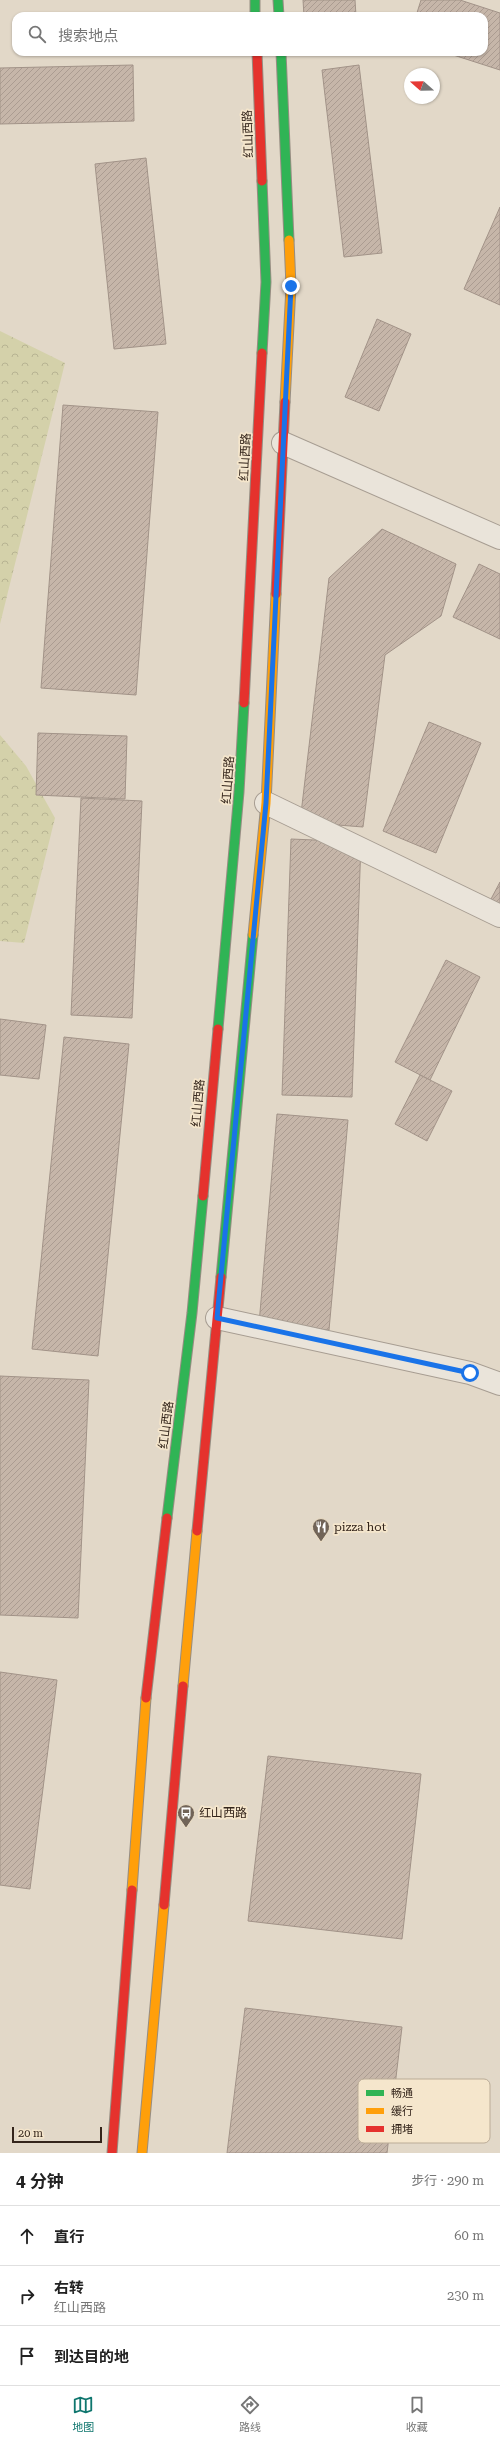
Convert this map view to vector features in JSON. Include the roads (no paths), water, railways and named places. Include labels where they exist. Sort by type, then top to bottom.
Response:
[{"type":"main road","points":[[255,0],[255,12]]},
{"type":"main road","points":[[278,0],[279,12]]},
{"type":"main road","name":"红山西路","points":[[112,2153],[146,1697],[192,1313],[239,792],[266,282],[257,56]]},
{"type":"main road","points":[[142,2153],[217,1318],[266,803],[291,286],[281,56]]},
{"type":"street","points":[[283,443],[500,538]]},
{"type":"street","points":[[266,803],[500,916]]},
{"type":"street","points":[[217,1318],[470,1373],[500,1384]]},
{"type":"place","name":"pizza hot","points":[[321,1542]]},
{"type":"place","name":"红山西路","points":[[186,1828]]}]
